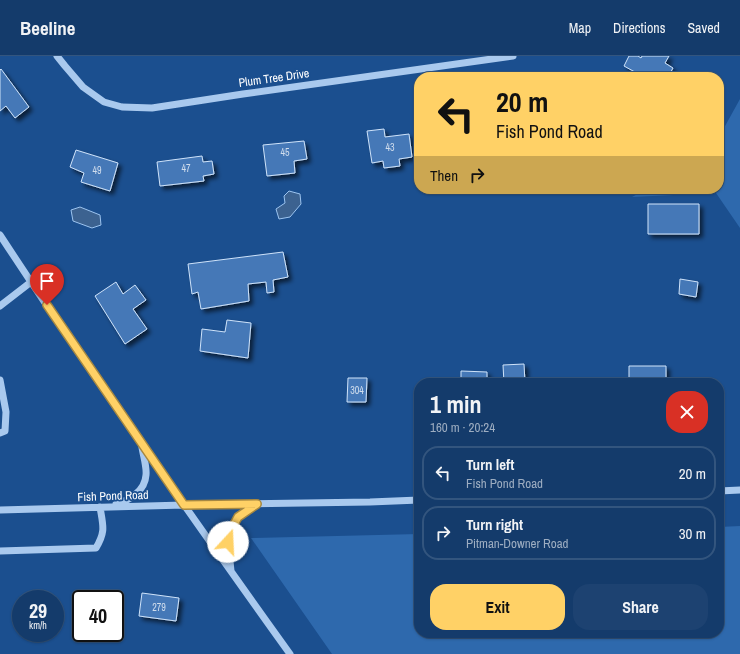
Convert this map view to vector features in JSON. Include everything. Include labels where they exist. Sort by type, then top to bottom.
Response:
[{"type":"street","name":"Plum Tree Drive","points":[[57,56],[83,87],[104,102],[122,107],[152,108],[513,56]]},
{"type":"street","points":[[0,235],[184,505],[290,654]]},
{"type":"street","points":[[0,306],[31,282]]},
{"type":"street","points":[[0,380],[6,412],[5,431],[0,433]]},
{"type":"street","points":[[0,551],[96,548],[104,531],[103,507],[122,502],[137,494],[143,485],[146,475],[142,444]]},
{"type":"street","points":[[724,491],[740,490]]},
{"type":"street","name":"Fish Pond Road","points":[[0,510],[414,500]]},
{"type":"street","points":[[231,571],[228,542],[231,530],[238,517],[257,504]]},
{"type":"shaded area","points":[[740,99],[740,228],[717,194],[724,194],[724,128]]},
{"type":"shaded area","points":[[289,191],[300,194],[301,204],[290,217],[279,219],[276,209],[285,203],[284,196]]},
{"type":"shaded area","points":[[638,194],[695,194],[632,197]]},
{"type":"shaded area","points":[[80,207],[100,215],[101,225],[92,228],[73,221],[71,210]]},
{"type":"shaded area","points":[[740,526],[740,654],[332,654],[251,538],[414,534],[414,638],[724,638],[724,527]]},
{"type":"building","points":[[629,56],[638,56],[641,58],[642,56],[669,56],[665,63],[673,68],[671,72],[635,72],[624,66]]},
{"type":"building","points":[[1,69],[29,107],[15,118],[6,106],[0,111]]},
{"type":"building","points":[[384,129],[385,137],[409,134],[412,157],[399,159],[400,166],[384,168],[383,161],[372,163],[367,131]]},
{"type":"building","points":[[304,141],[307,159],[294,161],[295,173],[267,176],[263,145]]},
{"type":"building","points":[[76,150],[118,163],[110,191],[81,182],[84,173],[70,167]]},
{"type":"building","points":[[202,156],[203,162],[212,161],[214,174],[203,176],[204,181],[160,186],[157,162]]},
{"type":"building","points":[[648,204],[699,204],[699,234],[648,234]]},
{"type":"building","points":[[283,252],[288,277],[273,280],[274,292],[267,293],[266,282],[248,284],[249,301],[201,309],[198,292],[192,294],[188,264]]},
{"type":"building","points":[[680,279],[698,282],[696,297],[679,294]]},
{"type":"building","points":[[116,282],[123,294],[135,285],[146,300],[133,309],[147,329],[125,344],[95,296]]},
{"type":"building","points":[[227,320],[251,323],[248,358],[200,351],[202,329],[225,332]]},
{"type":"building","points":[[524,364],[525,378],[504,378],[503,365]]},
{"type":"building","points":[[629,366],[666,366],[666,378],[629,378]]},
{"type":"building","points":[[461,371],[487,372],[487,378],[461,378]]},
{"type":"building","points":[[348,378],[367,378],[366,402],[347,402]]},
{"type":"building","points":[[142,593],[179,598],[176,621],[139,616]]},
{"type":"route","points":[[47,305],[184,505],[257,504],[238,517],[231,530],[228,542]]}]
